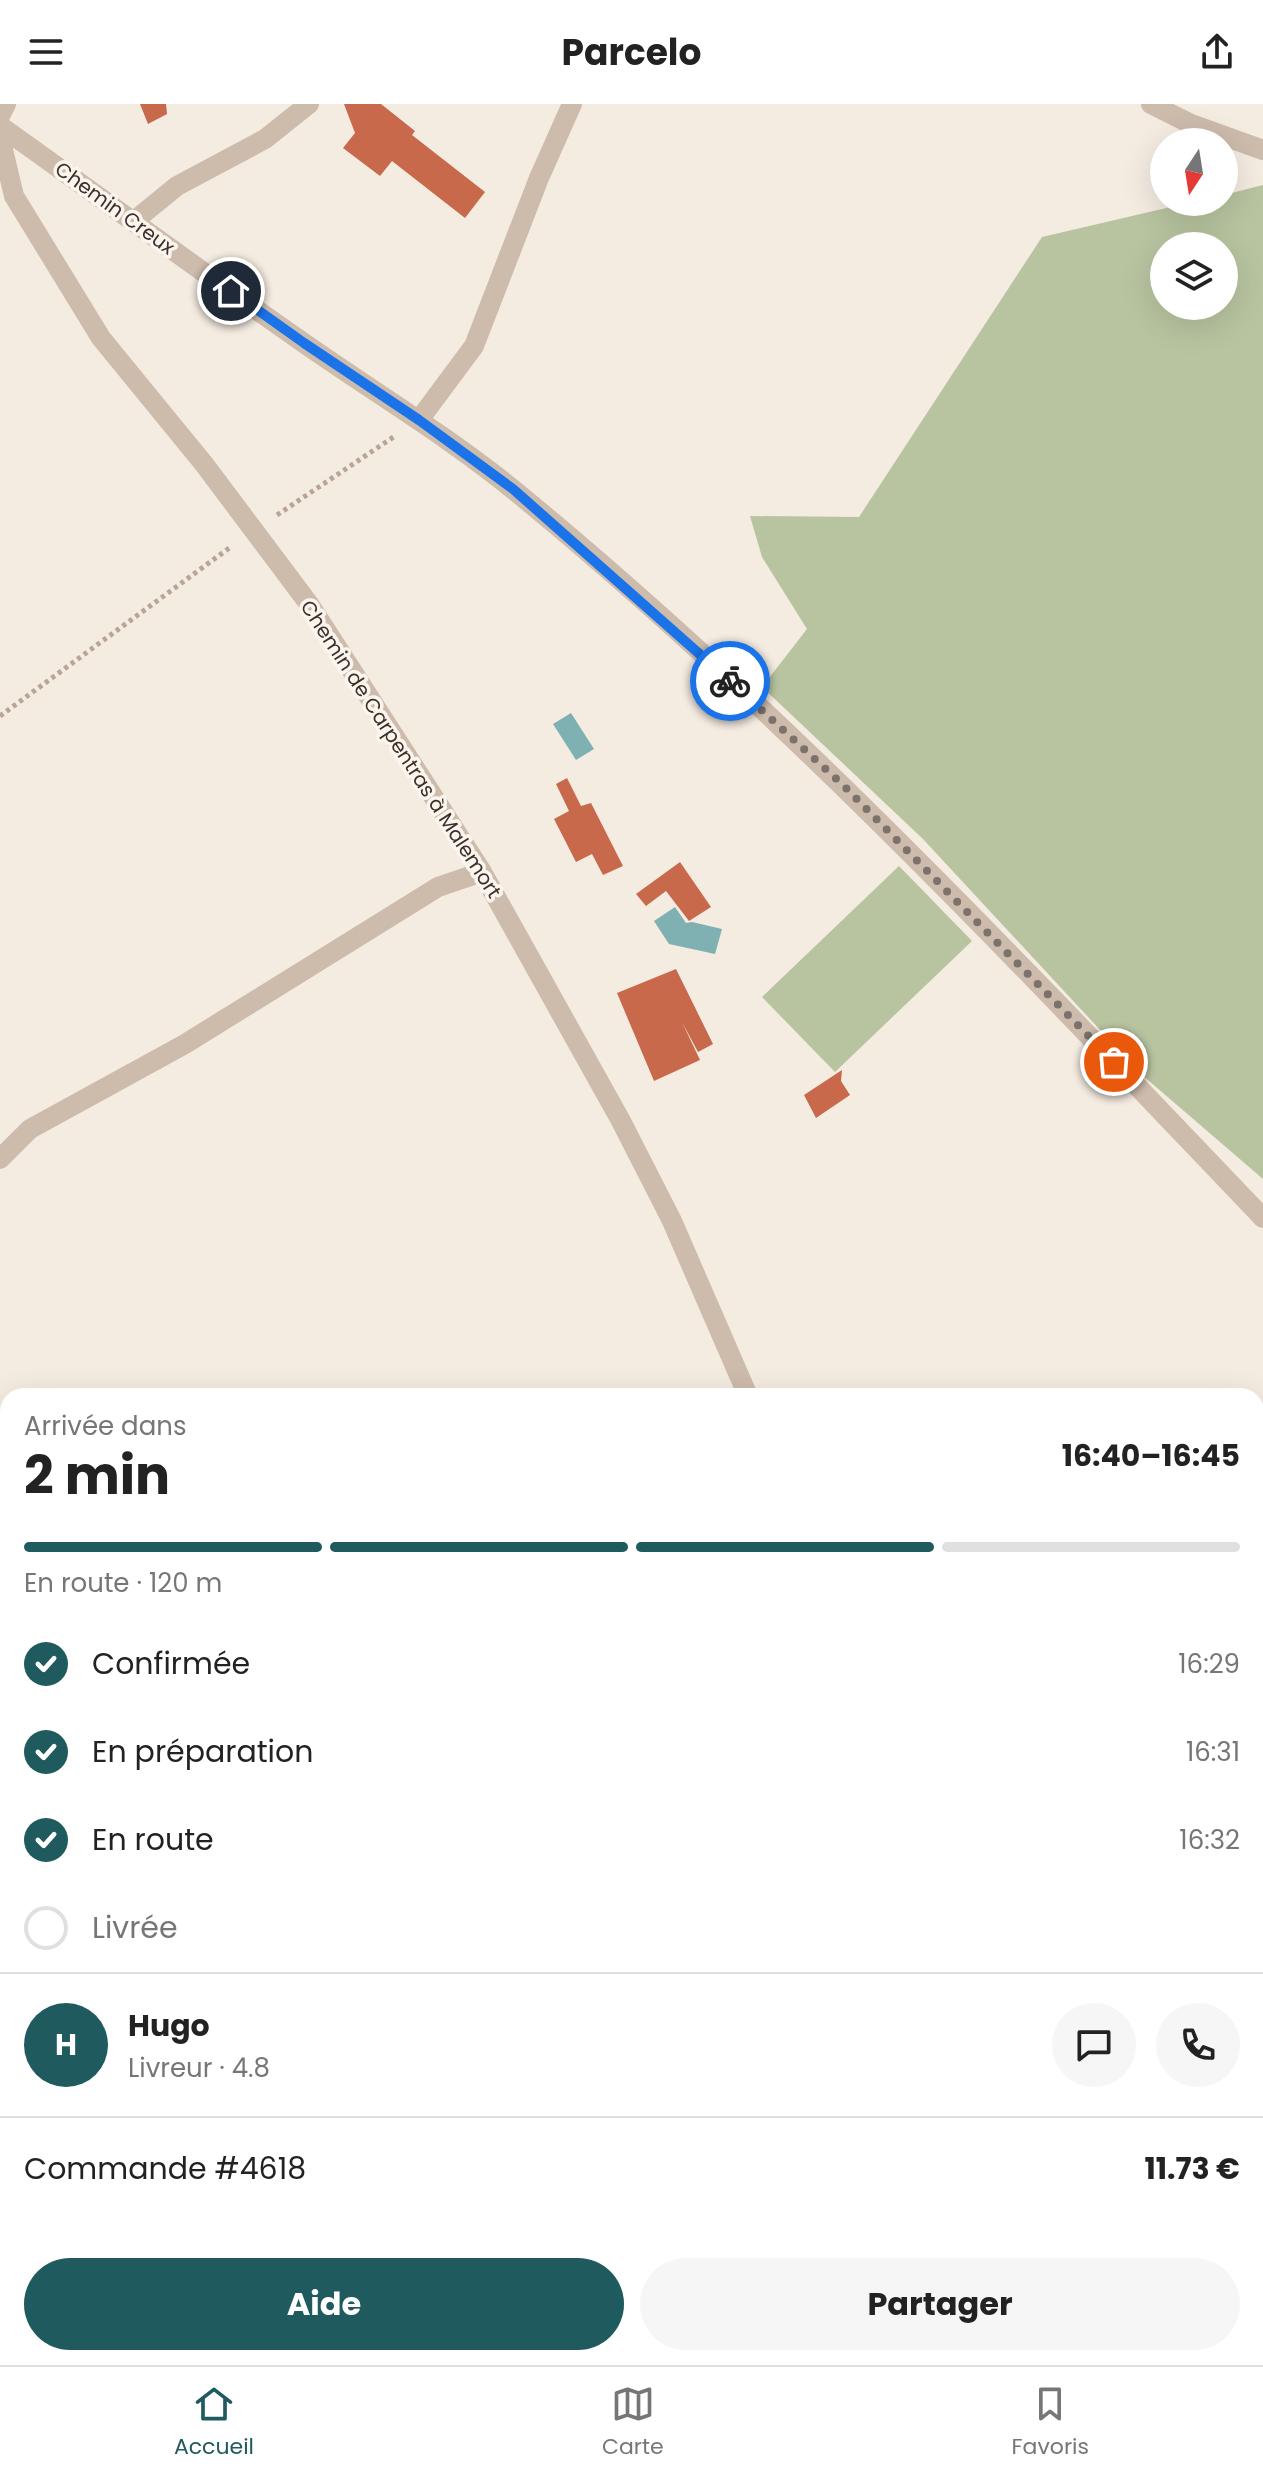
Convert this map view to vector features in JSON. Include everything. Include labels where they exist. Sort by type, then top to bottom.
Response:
[{"type":"street","points":[[0,116],[6,104]]},
{"type":"street","points":[[134,221],[177,186],[265,139],[309,104]]},
{"type":"street","points":[[419,420],[474,346],[539,178],[572,104]]},
{"type":"street","points":[[1151,104],[1191,124],[1263,150]]},
{"type":"street","name":"Chemin Creux","points":[[0,126],[513,489],[686,640],[844,786],[1263,1218]]},
{"type":"street","name":"Chemin de Carpentras à Malemort","points":[[0,137],[14,196],[101,338],[204,464],[309,604],[482,872],[621,1121],[672,1221],[745,1388]]},
{"type":"street","points":[[0,1159],[30,1129],[185,1044],[438,887],[482,872]]},
{"type":"path","points":[[0,716],[253,530],[419,420]]},
{"type":"green space","points":[[1263,185],[1263,1179],[1141,1074],[923,839],[762,687],[807,629],[762,557],[750,516],[859,517],[1042,237],[1150,212],[1150,216],[1238,216],[1238,191]]},
{"type":"green space","points":[[899,866],[972,941],[835,1072],[762,997]]},
{"type":"water","points":[[571,713],[594,749],[576,760],[553,724]]},
{"type":"water","points":[[675,907],[686,923],[722,929],[715,954],[669,944],[654,921]]},
{"type":"building","points":[[140,104],[166,104],[167,114],[148,124]]},
{"type":"building","points":[[344,104],[381,104],[415,131],[412,135],[485,192],[465,218],[392,161],[380,176],[343,148],[355,133]]},
{"type":"building","points":[[567,778],[581,806],[591,803],[623,866],[603,875],[592,854],[576,862],[554,819],[569,811],[556,784]]},
{"type":"building","points":[[680,862],[711,907],[689,921],[666,891],[646,906],[636,894]]},
{"type":"building","points":[[676,969],[713,1044],[698,1052],[682,1022],[700,1060],[654,1081],[617,993]]},
{"type":"building","points":[[842,1070],[841,1081],[850,1095],[816,1118],[804,1095]]},
{"type":"way so far","points":[[730,681],[844,786],[1114,1062]]},
{"type":"route","points":[[231,291],[419,420],[513,489],[730,681]]}]
